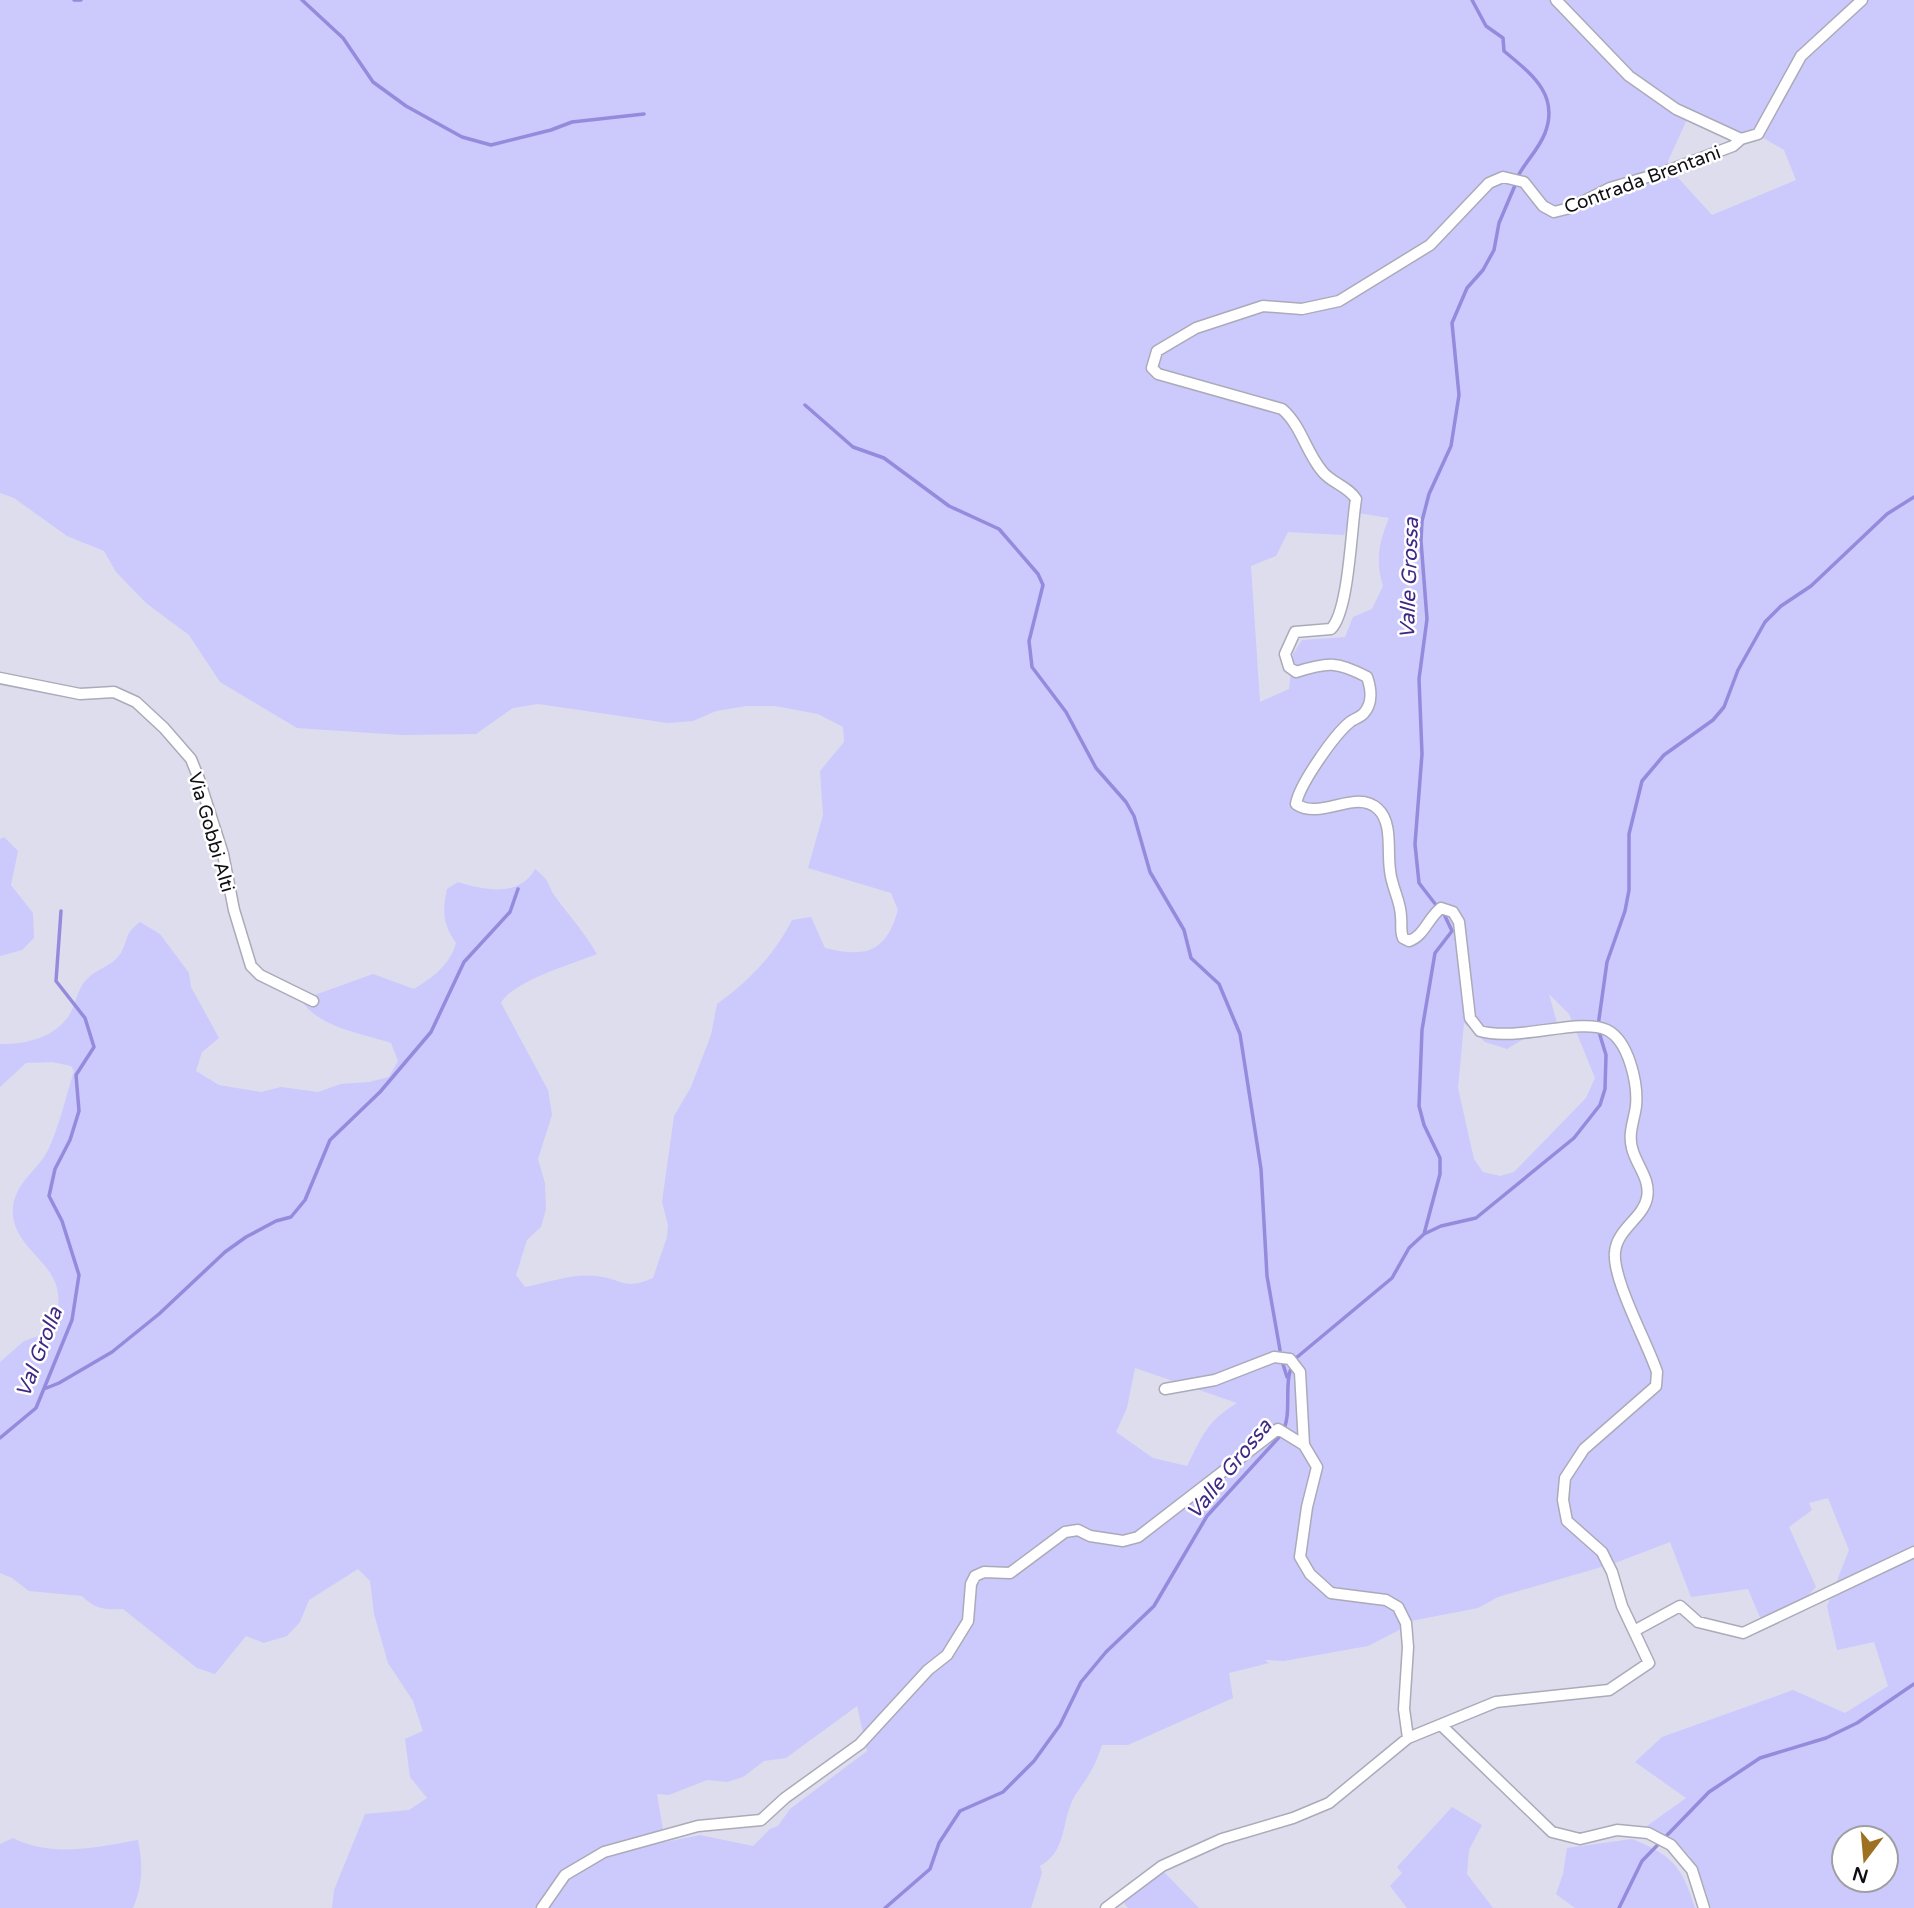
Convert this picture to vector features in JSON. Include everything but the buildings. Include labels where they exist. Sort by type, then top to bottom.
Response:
[{"type":"street","points":[[1741,139],[1758,134],[1801,56],[1863,0]]},
{"type":"street","name":"Contrada Brentani","points":[[1559,4],[1629,76],[1676,109],[1741,139],[1733,146],[1664,172],[1610,188],[1570,208],[1554,212],[1543,206],[1524,182],[1508,176],[1489,183],[1430,245],[1339,301],[1302,309],[1263,306],[1196,328],[1157,351],[1152,368],[1158,373],[1282,409],[1291,417],[1323,473],[1351,492],[1356,499],[1346,583],[1338,622],[1331,629],[1295,632],[1285,654],[1289,667],[1296,672],[1326,662],[1355,671],[1367,677],[1372,692],[1364,713],[1349,723],[1337,737],[1303,786],[1296,804],[1304,810],[1317,810],[1361,802],[1379,810],[1386,821],[1390,874],[1398,902],[1403,938],[1409,941],[1418,938],[1431,916],[1441,908],[1454,912],[1459,922],[1470,1018],[1480,1031],[1520,1035],[1582,1027],[1605,1028],[1615,1035],[1627,1057],[1635,1084],[1636,1106],[1630,1130],[1632,1150],[1648,1188],[1647,1202],[1621,1234],[1615,1252],[1619,1278],[1657,1372],[1656,1386],[1584,1449],[1565,1478],[1563,1500],[1567,1521],[1602,1552],[1634,1631]]},
{"type":"street","name":"Via Gobbi Alti","points":[[0,678],[80,694],[114,692],[136,702],[164,728],[191,759],[199,779],[223,854],[234,910],[251,966],[260,975],[313,1001]]},
{"type":"street","points":[[1165,1389],[1215,1380],[1274,1357],[1290,1359],[1300,1372],[1304,1445],[1317,1467],[1307,1507],[1300,1557],[1310,1574],[1331,1593],[1387,1600],[1398,1607],[1406,1623],[1408,1647],[1404,1709],[1408,1738]]},
{"type":"street","points":[[542,1908],[565,1875],[604,1852],[698,1826],[761,1821],[785,1798],[860,1744],[928,1670],[947,1655],[968,1621],[971,1584],[975,1576],[984,1572],[1010,1573],[1065,1532],[1078,1530],[1090,1536],[1124,1541],[1138,1536],[1278,1429],[1304,1445]]},
{"type":"street","points":[[1105,1908],[1162,1866],[1222,1839],[1293,1818],[1329,1803],[1408,1738],[1496,1702],[1609,1690],[1649,1663],[1634,1631],[1680,1606],[1698,1622],[1743,1633],[1914,1552]]},
{"type":"street","points":[[1442,1726],[1552,1832],[1580,1839],[1617,1830],[1648,1833],[1671,1845],[1692,1870],[1704,1908]]},
{"type":"shaded area","points":[[0,0],[1914,0],[1914,1908],[1711,1908],[1702,1880],[1683,1849],[1673,1840],[1647,1826],[1686,1798],[1635,1762],[1662,1737],[1793,1690],[1845,1713],[1888,1686],[1874,1642],[1837,1650],[1827,1606],[1849,1550],[1828,1498],[1809,1503],[1812,1510],[1789,1527],[1816,1587],[1788,1617],[1765,1629],[1748,1589],[1691,1597],[1670,1542],[1615,1563],[1498,1597],[1478,1608],[1411,1621],[1411,1624],[1368,1646],[1284,1661],[1265,1660],[1269,1663],[1229,1673],[1233,1698],[1128,1745],[1102,1745],[1091,1771],[1071,1804],[1056,1852],[1040,1866],[1042,1873],[1031,1908],[332,1908],[334,1890],[365,1814],[409,1810],[427,1798],[410,1777],[405,1739],[423,1731],[413,1701],[388,1663],[374,1614],[370,1581],[358,1569],[309,1600],[300,1622],[287,1636],[264,1643],[246,1636],[215,1674],[197,1668],[123,1609],[101,1608],[82,1596],[29,1591],[0,1573],[0,1362],[24,1341],[50,1332],[58,1309],[58,1291],[52,1276],[22,1238],[15,1224],[13,1207],[18,1190],[49,1148],[74,1071],[71,1066],[52,1062],[26,1063],[0,1087],[0,1044],[37,1039],[62,1024],[71,1013],[83,983],[118,957],[129,933],[140,922],[160,934],[189,973],[191,987],[219,1038],[202,1052],[196,1071],[219,1085],[261,1092],[281,1087],[318,1092],[341,1084],[389,1077],[398,1061],[391,1043],[330,1023],[319,1017],[301,1000],[373,974],[414,989],[445,964],[456,943],[448,930],[445,917],[447,889],[458,882],[490,889],[510,888],[528,878],[535,869],[547,881],[597,954],[530,980],[501,1003],[548,1090],[552,1115],[538,1159],[545,1183],[546,1209],[541,1227],[527,1240],[516,1275],[525,1287],[587,1275],[635,1284],[653,1278],[667,1237],[668,1225],[662,1202],[674,1116],[691,1087],[711,1035],[717,1004],[760,966],[792,920],[811,917],[825,948],[863,952],[880,944],[893,924],[898,910],[891,893],[808,868],[823,815],[820,771],[844,742],[843,727],[818,714],[775,706],[746,706],[716,711],[693,721],[668,723],[538,704],[513,708],[476,734],[401,735],[297,728],[220,682],[189,635],[146,603],[116,572],[104,551],[67,536],[14,498],[0,493]],"holes":[[[1689,115],[1747,136],[1755,133],[1784,150],[1796,180],[1712,215],[1670,169],[1668,161]],[[1352,512],[1389,518],[1379,552],[1383,586],[1372,609],[1353,617],[1345,637],[1302,640],[1293,654],[1289,689],[1260,702],[1251,566],[1276,556],[1288,532],[1344,535]],[[1549,994],[1569,1014],[1595,1078],[1586,1098],[1514,1172],[1500,1176],[1483,1172],[1474,1159],[1458,1088],[1464,1023],[1485,1042],[1507,1049],[1522,1040],[1554,1032],[1557,1023]],[[1135,1368],[1237,1403],[1212,1423],[1187,1466],[1153,1458],[1116,1432],[1127,1408]],[[857,1706],[867,1751],[790,1809],[778,1826],[770,1829],[753,1846],[700,1835],[665,1842],[657,1794],[669,1795],[707,1780],[727,1782],[743,1777],[764,1761],[786,1758]]]},
{"type":"shaded area","points":[[4,837],[18,851],[11,885],[33,913],[34,938],[22,950],[0,956],[0,839]]},
{"type":"shaded area","points":[[1452,1807],[1482,1825],[1469,1850],[1467,1874],[1493,1908],[1407,1908],[1390,1886],[1402,1873],[1397,1867]]},
{"type":"shaded area","points":[[13,1838],[43,1848],[59,1849],[91,1848],[138,1840],[141,1874],[133,1908],[0,1908],[0,1844]]},
{"type":"shaded area","points":[[1632,1839],[1657,1851],[1674,1864],[1685,1882],[1695,1908],[1575,1908],[1556,1894],[1563,1874],[1567,1848]]},
{"type":"shaded area","points":[[1164,1872],[1199,1908],[1128,1908],[1123,1902]]},
{"type":"waterway","points":[[74,0],[81,0]]},
{"type":"waterway","points":[[302,0],[343,38],[373,82],[406,106],[462,137],[491,145],[572,122],[644,114]]},
{"type":"waterway","name":"Valle Grossa","points":[[1472,0],[1486,26],[1503,38],[1504,51],[1540,86],[1549,107],[1545,133],[1518,176]]},
{"type":"waterway","name":"Valle Grossa","points":[[1436,905],[1419,883],[1415,844],[1422,754],[1419,679],[1427,619],[1422,521],[1429,494],[1451,446],[1459,395],[1452,323],[1467,288],[1483,270],[1494,250],[1499,223],[1516,183]]},
{"type":"waterway","points":[[805,405],[853,447],[884,458],[949,506],[999,529],[1038,574],[1043,585],[1029,641],[1032,667],[1066,712],[1096,768],[1126,802],[1134,816],[1150,872],[1184,930],[1191,958],[1219,984],[1240,1034],[1261,1169],[1267,1276],[1280,1350]]},
{"type":"waterway","points":[[1598,1026],[1607,962],[1625,911],[1629,890],[1629,834],[1642,781],[1664,755],[1713,720],[1724,707],[1738,670],[1765,622],[1781,606],[1811,586],[1887,514],[1914,497]]},
{"type":"waterway","points":[[44,1389],[112,1352],[159,1314],[225,1252],[246,1237],[276,1221],[291,1217],[305,1200],[330,1140],[380,1092],[431,1032],[464,962],[510,912],[518,889]]},
{"type":"waterway","name":"Val Grolla","points":[[0,1438],[36,1408],[72,1320],[79,1275],[62,1221],[49,1196],[55,1169],[70,1140],[79,1111],[76,1075],[94,1047],[85,1018],[56,981],[61,911]]},
{"type":"waterway","name":"Valle Grossa","points":[[885,1908],[930,1869],[939,1843],[960,1811],[1003,1792],[1034,1761],[1060,1725],[1081,1682],[1106,1652],[1154,1606],[1207,1516],[1281,1435],[1287,1417],[1289,1377],[1296,1358],[1392,1278],[1409,1248],[1424,1234],[1440,1174],[1440,1158],[1424,1125],[1419,1106],[1422,1030],[1435,953],[1452,931],[1444,914]]},
{"type":"waterway","points":[[1424,1234],[1441,1226],[1476,1218],[1574,1138],[1600,1105],[1605,1089],[1606,1055],[1599,1032]]},
{"type":"waterway","points":[[1282,1361],[1287,1377]]},
{"type":"waterway","points":[[1619,1908],[1642,1861],[1709,1792],[1760,1758],[1826,1738],[1857,1723],[1914,1684]]}]
